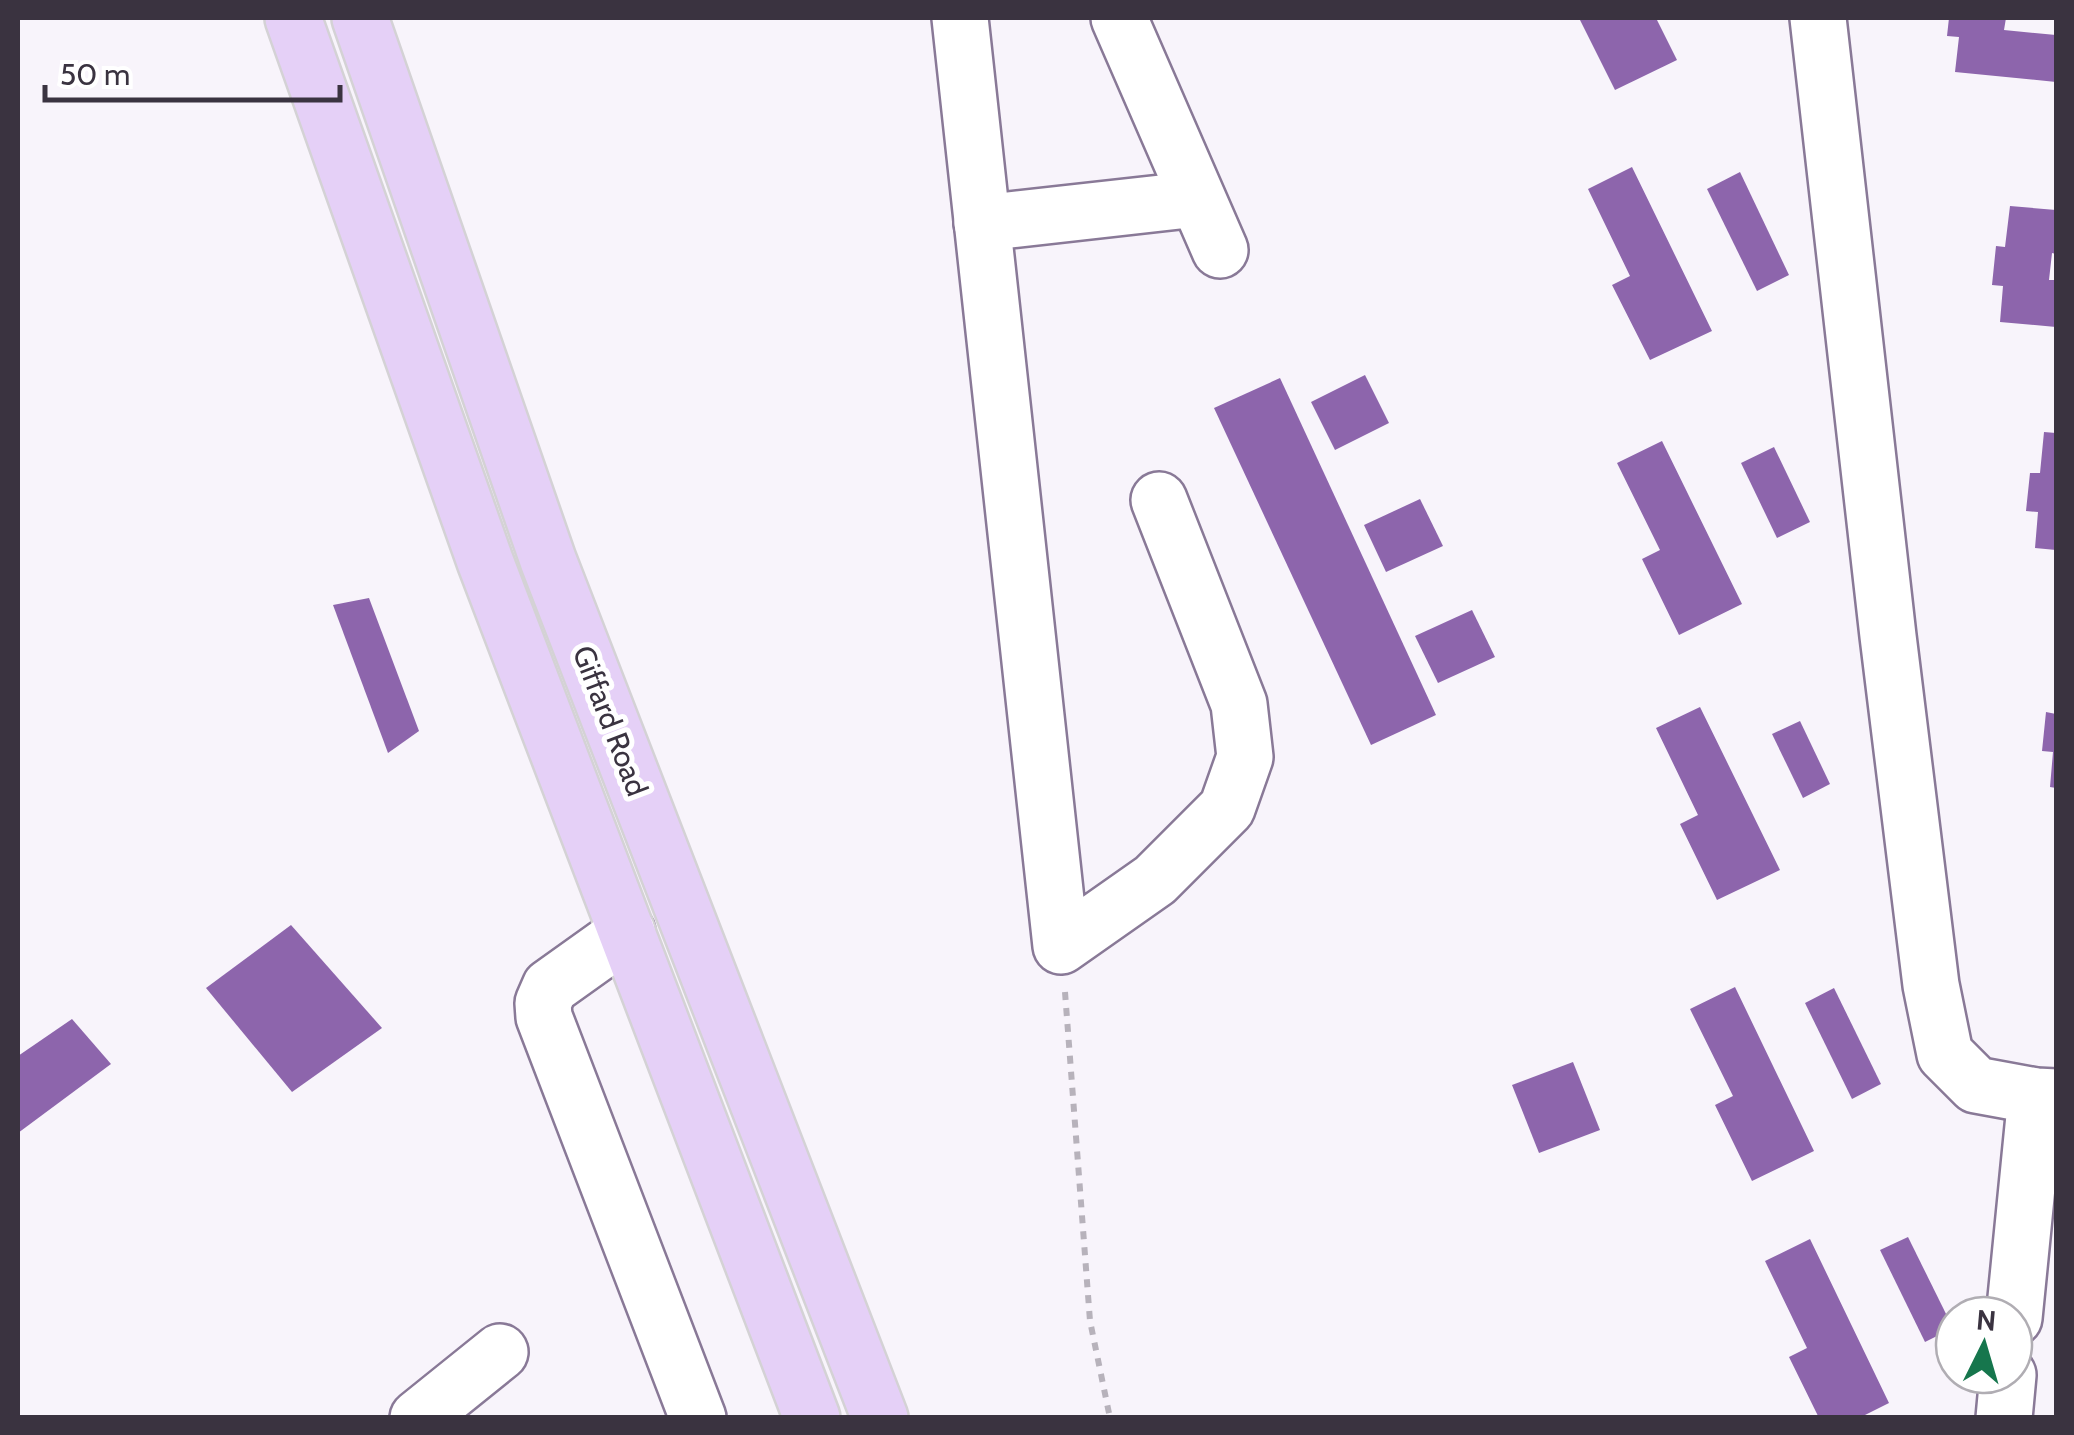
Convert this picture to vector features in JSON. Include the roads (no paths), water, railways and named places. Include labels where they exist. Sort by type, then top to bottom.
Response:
[{"type":"main road","name":"Giffard Road","points":[[294,18],[485,561],[812,1418]]},
{"type":"main road","name":"Giffard Road","points":[[360,18],[548,560],[880,1418]]},
{"type":"street","points":[[960,18],[1062,946],[1156,880],[1227,808],[1245,757],[1240,704],[1159,500]]},
{"type":"street","points":[[1119,18],[1220,250]]},
{"type":"street","points":[[1818,18],[1931,985],[1945,1054],[1976,1085],[2046,1097],[2017,1295]]},
{"type":"street","points":[[982,223],[1197,199]]},
{"type":"street","points":[[627,932],[550,987],[544,1017],[698,1418]]},
{"type":"street","points":[[418,1418],[500,1352]]}]
